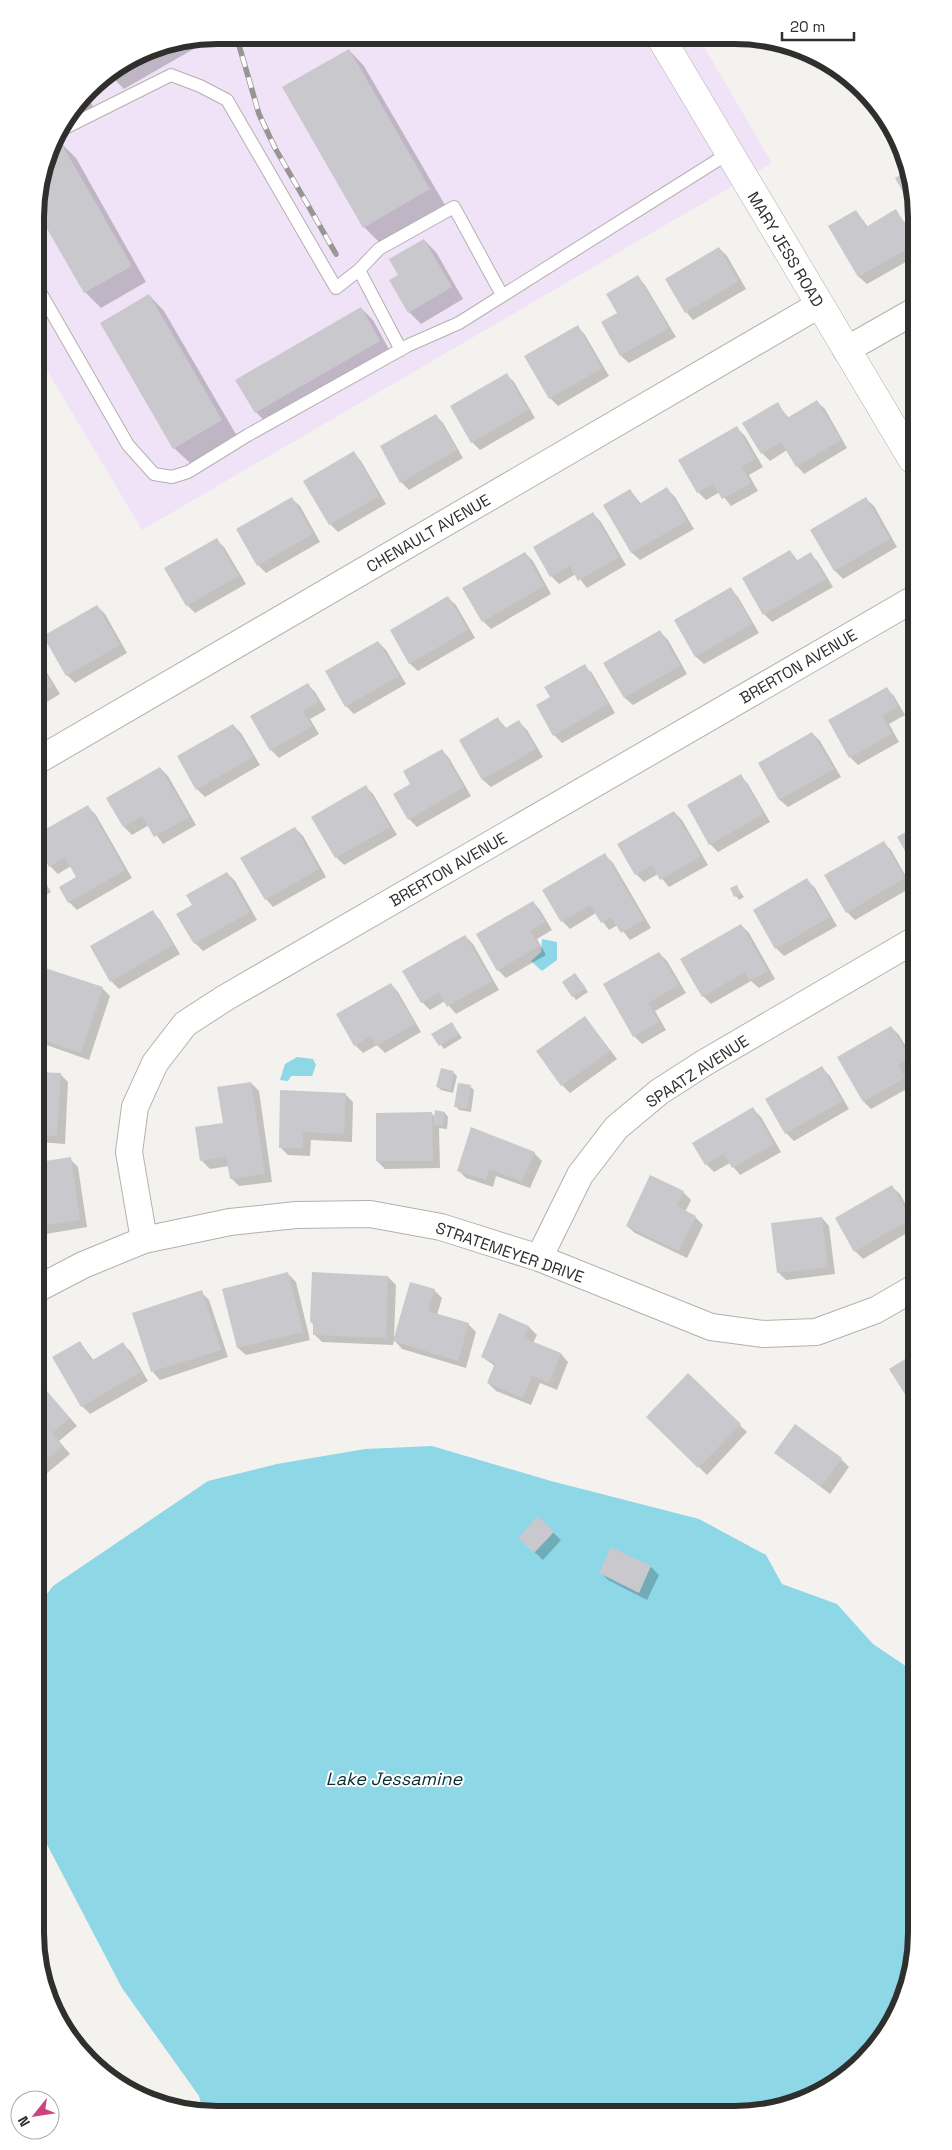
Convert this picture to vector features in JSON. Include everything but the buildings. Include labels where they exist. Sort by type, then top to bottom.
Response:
[{"type":"street","name":"MARY JESS ROAD","points":[[665,44],[908,452]]},
{"type":"street","name":"CHENAULT AVENUE","points":[[44,757],[819,305]]},
{"type":"street","points":[[846,350],[908,315]]},
{"type":"street","name":"BRERTON AVENUE","points":[[144,1240],[129,1152],[135,1107],[155,1063],[185,1024],[225,998],[908,602]]},
{"type":"street","name":"SPAATZ AVENUE","points":[[539,1258],[580,1176],[616,1128],[659,1092],[704,1063],[908,944]]},
{"type":"street","name":"STRATEMEYER DRIVE","points":[[44,1285],[83,1264],[144,1240],[240,1221],[296,1214],[370,1214],[441,1226],[539,1258],[711,1327],[764,1334],[816,1332],[876,1310],[908,1291]]},
{"type":"lane","points":[[70,126],[171,75],[200,86],[227,100],[336,288],[379,249],[454,207],[502,295]]},
{"type":"lane","points":[[44,299],[128,445],[154,474],[172,477],[188,472],[248,435],[401,350],[459,323],[729,152]]},
{"type":"lane","points":[[358,270],[401,350]]},
{"type":"shaded area","points":[[205,44],[703,44],[772,163],[142,530],[44,365],[45,194],[57,150],[79,111],[94,94],[121,73],[150,57],[183,47]]},
{"type":"water","points":[[542,939],[557,942],[557,960],[542,971],[531,961],[541,952]]},
{"type":"water","points":[[297,1057],[313,1059],[316,1065],[312,1076],[291,1076],[288,1081],[280,1080],[285,1064]]},
{"type":"water","name":"Lake Jessamine","points":[[432,1446],[551,1481],[699,1519],[766,1555],[782,1584],[837,1604],[873,1644],[908,1668],[907,1956],[895,2000],[885,2020],[873,2039],[841,2071],[812,2088],[791,2097],[758,2105],[201,2105],[199,2096],[122,1988],[44,1839],[44,1598],[53,1586],[208,1481],[277,1464],[365,1449]]},
{"type":"railway","points":[[239,44],[259,114],[275,148],[336,254]]}]
